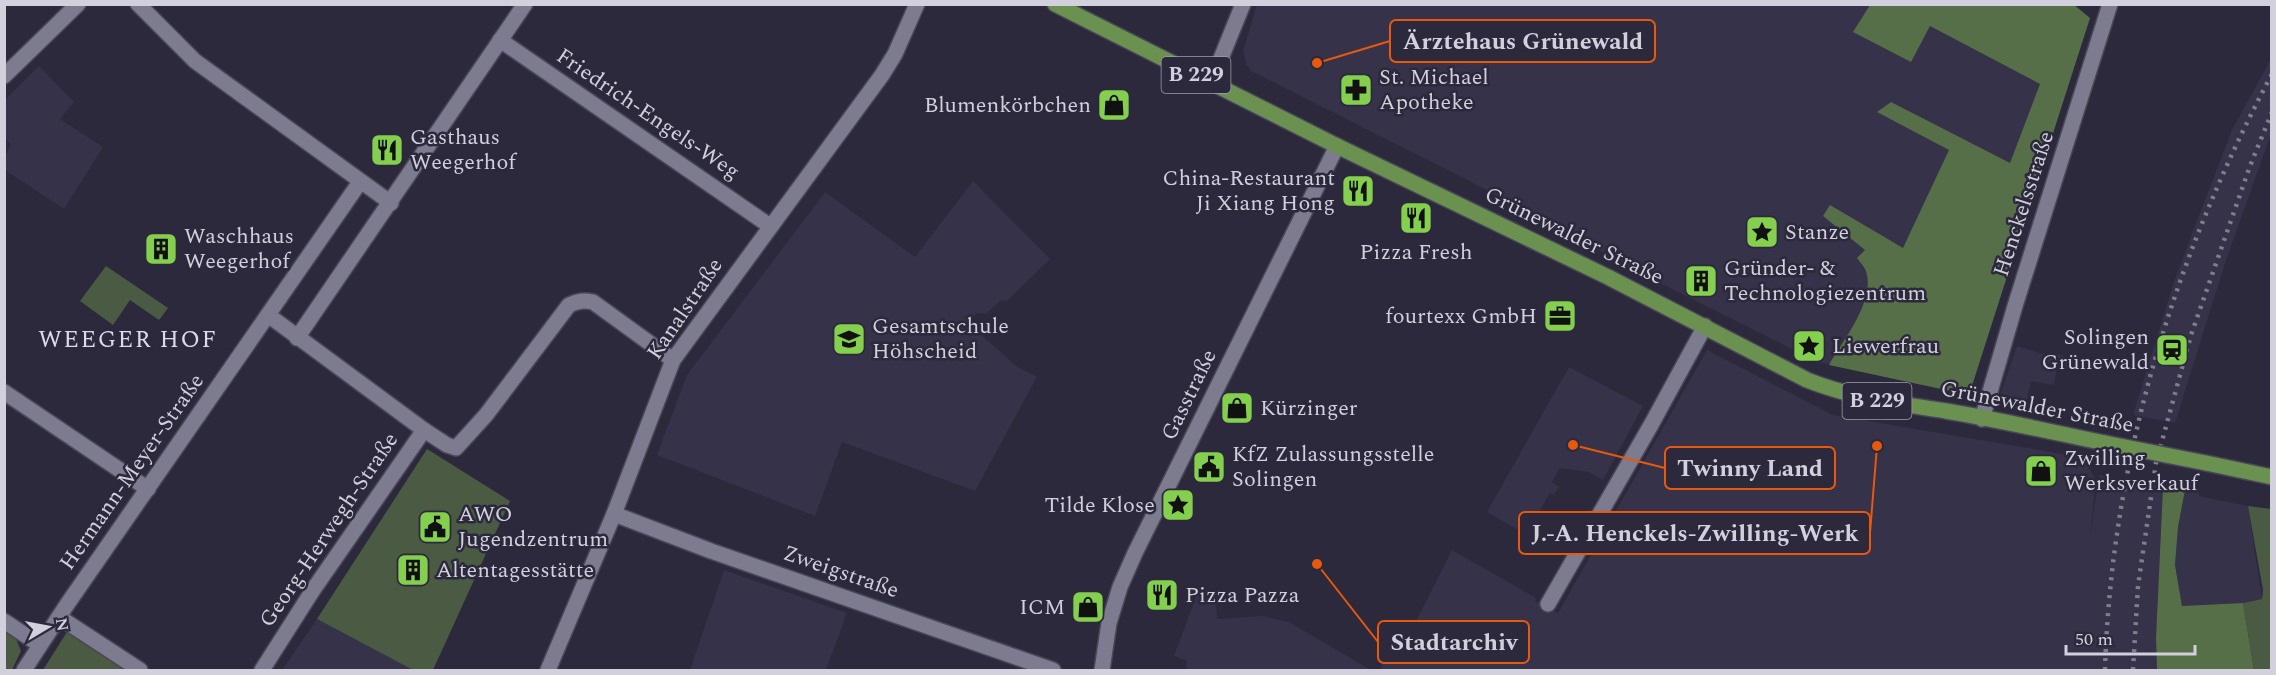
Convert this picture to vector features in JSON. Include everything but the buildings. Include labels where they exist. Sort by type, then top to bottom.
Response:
[{"type":"main road","name":"Grünewalder Straße","points":[[1055,4],[1337,146],[1705,326],[1807,380],[1835,391],[1864,399],[1982,419],[2271,477]]},
{"type":"street","points":[[4,76],[78,4]]},
{"type":"street","points":[[138,4],[195,61],[391,203]]},
{"type":"street","points":[[297,338],[525,4]]},
{"type":"street","name":"Kanalstraße","points":[[548,670],[614,514],[673,360],[882,75],[895,54],[917,4]]},
{"type":"street","points":[[1212,83],[1243,4]]},
{"type":"street","name":"Henckelsstraße","points":[[1982,419],[2105,8]]},
{"type":"street","name":"Friedrich-Engels-Weg","points":[[500,40],[770,226]]},
{"type":"street","name":"Gasstraße","points":[[1102,670],[1109,623],[1120,587],[1135,553],[1337,146]]},
{"type":"street","name":"Hermann-Meyer-Straße","points":[[24,670],[360,182]]},
{"type":"street","name":"Georg-Herwegh-Straße","points":[[262,670],[313,590],[424,430],[456,448],[486,416],[569,305],[580,301],[593,302],[673,360]]},
{"type":"street","points":[[268,315],[424,430]]},
{"type":"street","points":[[1548,604],[1705,326]]},
{"type":"street","points":[[4,392],[148,489]]},
{"type":"street","name":"Zweigstraße","points":[[614,514],[1053,670]]},
{"type":"street","points":[[59,617],[140,670]]},
{"type":"street","points":[[4,621],[40,645]]},
{"type":"shaded area","points":[[1257,4],[2074,4],[2090,18],[1969,395],[1818,362],[1646,276],[1477,185],[1251,71],[1246,64],[1243,51]]},
{"type":"shaded area","points":[[2271,59],[2271,134],[2225,263],[2175,423],[2133,415],[2174,282],[2232,130]]},
{"type":"shaded area","points":[[39,66],[74,102],[60,119],[103,147],[64,209],[5,170],[5,156],[11,145],[5,138],[5,100]]},
{"type":"shaded area","name":"Gesamtschule Höhscheid","points":[[973,181],[1050,259],[1007,301],[1001,300],[986,314],[977,313],[967,322],[1016,366],[1037,377],[975,491],[842,442],[815,516],[657,455],[687,375],[825,192],[915,257]]},
{"type":"shaded area","points":[[2017,346],[2049,356],[2051,352],[2070,358],[2068,369],[2057,367],[2054,385],[2031,381],[2026,405],[2003,402],[2000,395]]},
{"type":"shaded area","points":[[1707,350],[1833,415],[2081,457],[2096,479],[2090,537],[2099,475],[2163,486],[2156,638],[2157,670],[1379,670],[1407,621],[1414,625],[1452,550],[1558,613]]},
{"type":"shaded area","points":[[1569,367],[1643,406],[1603,480],[1589,472],[1560,468],[1552,482],[1559,487],[1554,495],[1550,493],[1526,534],[1487,512]]},
{"type":"shaded area","points":[[2185,490],[2199,493],[2199,496],[2248,506],[2262,599],[2243,603],[2182,606],[2175,565],[2178,527]]},
{"type":"shaded area","points":[[724,570],[847,613],[826,670],[690,670]]},
{"type":"shaded area","points":[[1197,594],[1216,601],[1217,619],[1262,616],[1289,622],[1371,670],[1186,670],[1187,661],[1174,656]]},
{"type":"shaded area","points":[[317,619],[413,670],[282,670]]},
{"type":"green space","points":[[1870,5],[2074,5],[2090,18],[1969,395],[1829,365],[1863,306],[1868,280],[1865,269],[1857,258],[1865,250],[1823,216],[1830,205],[1903,248],[1949,150],[1877,112],[1891,102],[2010,163],[2040,84],[1930,26],[1911,62],[1853,32]]},
{"type":"green space","points":[[106,266],[168,308],[159,320],[130,300],[113,325],[80,301]]},
{"type":"green space","points":[[427,449],[510,501],[433,670],[413,670],[317,619]]},
{"type":"green space","points":[[2163,487],[2185,490],[2178,527],[2175,565],[2182,606],[2243,603],[2254,670],[2157,670],[2156,638]]},
{"type":"green space","points":[[2248,506],[2271,509],[2271,670],[2254,670],[2243,603],[2262,599],[2263,590]]},
{"type":"green space","points":[[5,632],[16,639],[21,651],[12,670],[5,670]]},
{"type":"green space","points":[[67,632],[124,670],[43,670]]},
{"type":"railway","points":[[2105,670],[2110,592],[2120,515],[2135,439],[2154,363],[2205,215],[2272,74]]},
{"type":"railway","points":[[2133,670],[2138,586],[2156,463],[2191,335],[2250,166],[2272,112]]},
{"type":"place","name":"Ärztehaus Grünewald","points":[[1317,63]]},
{"type":"place","name":"St. Michael Apotheke","points":[[1356,90]]},
{"type":"place","name":"Blumenkörbchen","points":[[1114,105]]},
{"type":"place","name":"Gasthaus Weegerhof","points":[[387,150]]},
{"type":"place","name":"China-Restaurant Ji Xiang Hong","points":[[1358,191]]},
{"type":"place","name":"Pizza Fresh","points":[[1416,218]]},
{"type":"place","name":"Stanze","points":[[1762,232]]},
{"type":"place","name":"Waschhaus Weegerhof","points":[[161,249]]},
{"type":"place","name":"Gründer- & Technologiezentrum","points":[[1701,281]]},
{"type":"place","name":"fourtexx GmbH","points":[[1560,316]]},
{"type":"place","name":"Gesamtschule Höhscheid","points":[[849,339]]},
{"type":"place","name":"Liewerfrau","points":[[1809,346]]},
{"type":"place","name":"Solingen Grünewald","points":[[2172,350]]},
{"type":"place","name":"Kürzinger","points":[[1237,408]]},
{"type":"place","name":"Twinny Land","points":[[1573,445]]},
{"type":"place","name":"J.-A. Henckels-Zwilling-Werk","points":[[1877,446]]},
{"type":"place","name":"KfZ Zulassungsstelle Solingen","points":[[1209,467]]},
{"type":"place","name":"Zwilling Werksverkauf","points":[[2041,471]]},
{"type":"place","name":"Tilde Klose","points":[[1178,505]]},
{"type":"place","name":"AWO Jugendzentrum","points":[[435,527]]},
{"type":"place","name":"Stadtarchiv","points":[[1317,564]]},
{"type":"place","name":"Altentagesstätte","points":[[413,570]]},
{"type":"place","name":"Pizza Pazza","points":[[1162,595]]},
{"type":"place","name":"ICM","points":[[1088,607]]},
{"type":"district","name":"WEEGER HOF","points":[[128,340]]}]
